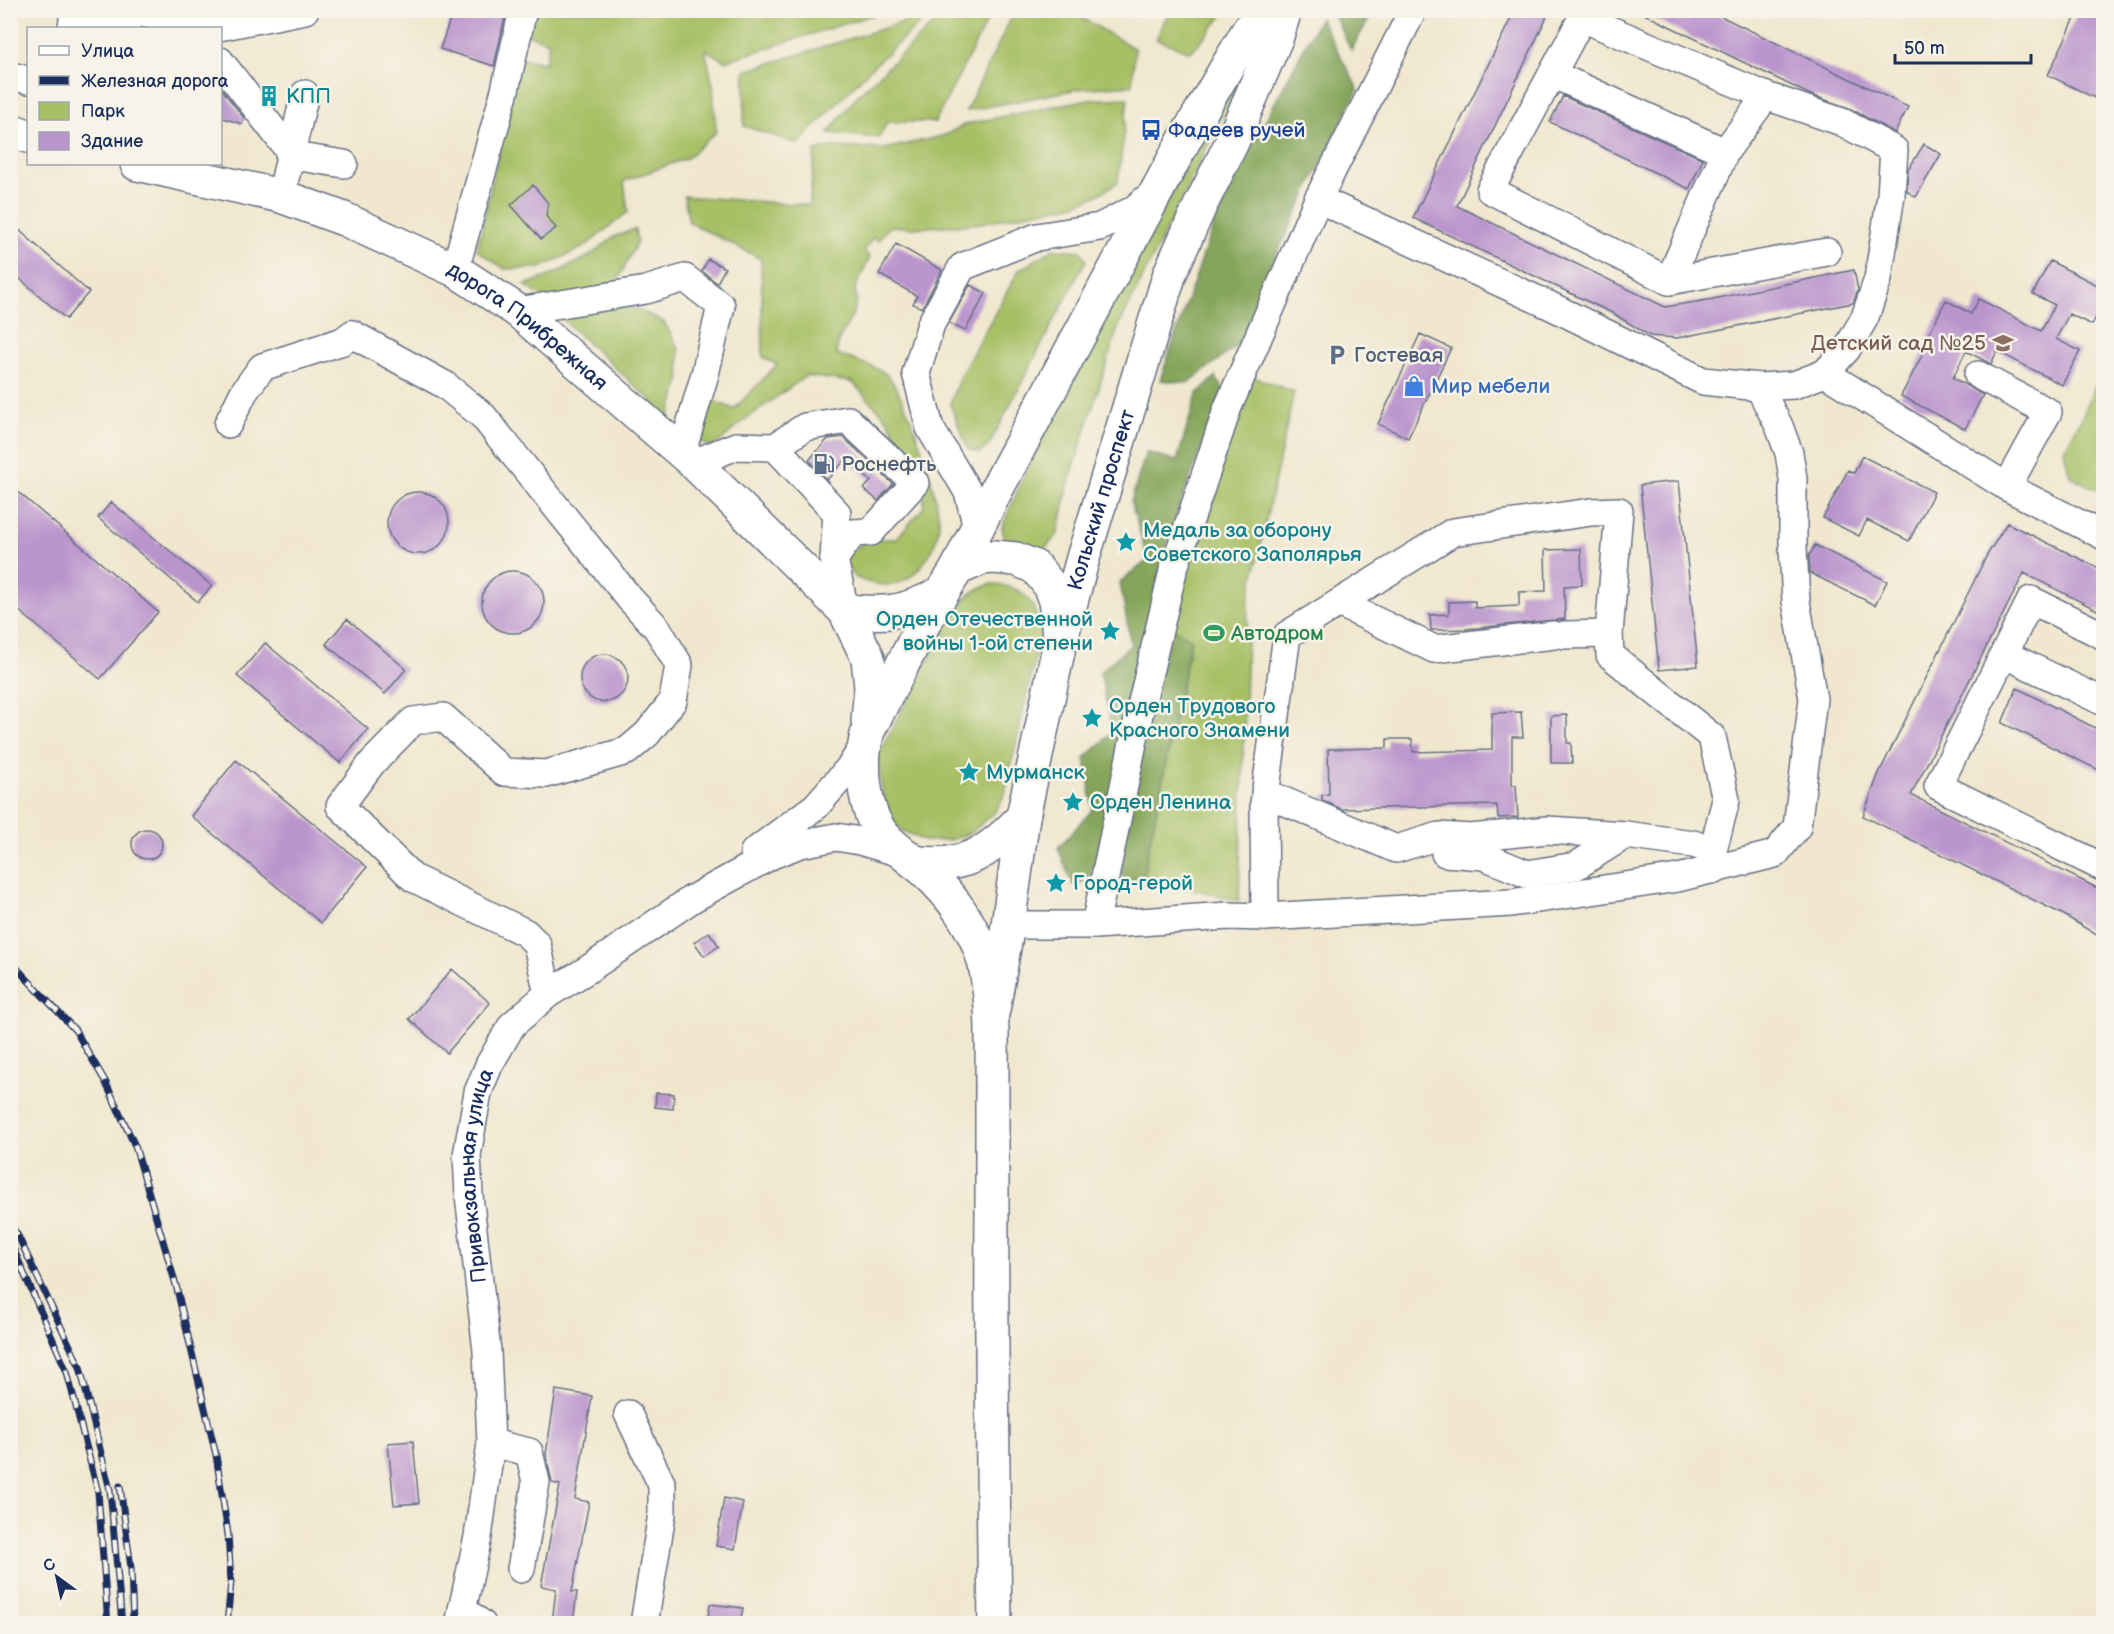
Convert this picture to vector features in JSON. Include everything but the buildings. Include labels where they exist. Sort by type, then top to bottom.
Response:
[{"type":"main road","points":[[866,738],[1156,190],[1248,31],[1264,10]]},
{"type":"main road","name":"Кольский проспект","points":[[993,1010],[1023,817],[1060,642],[1083,558],[1170,273],[1232,142],[1277,36],[1285,10]]},
{"type":"main road","points":[[10,130],[27,136]]},
{"type":"main road","name":"дорога Прибрежная","points":[[142,165],[281,196],[344,219],[455,270],[518,311],[688,458],[845,610]]},
{"type":"main road","points":[[845,610],[883,614],[911,609],[982,558],[1016,559],[1035,567],[1048,583],[1055,600],[1060,642]]},
{"type":"main road","points":[[845,610],[868,658],[871,687],[862,767],[870,808],[881,833],[939,886],[970,927],[980,946],[993,1010],[995,1623]]},
{"type":"main road","points":[[907,858],[933,865],[960,861],[981,854],[1002,840],[1023,817]]},
{"type":"street","points":[[126,27],[134,11],[206,21],[305,10]]},
{"type":"street","points":[[1095,925],[1138,719],[1173,571],[1228,406],[1318,199],[1413,10]]},
{"type":"street","points":[[455,270],[505,90],[522,11]]},
{"type":"street","points":[[1318,199],[1549,305],[1703,381],[1759,387],[1794,385],[1825,373],[1847,349],[1865,317],[1878,279],[1891,195],[1894,150],[1842,122],[1766,96],[1582,18],[1490,190],[1669,281],[1827,252]]},
{"type":"street","points":[[222,64],[291,153],[306,158],[344,164]]},
{"type":"street","points":[[1552,74],[1725,152]]},
{"type":"street","points":[[10,76],[27,80]]},
{"type":"street","points":[[281,196],[305,94]]},
{"type":"street","points":[[1669,281],[1725,152],[1766,96]]},
{"type":"street","points":[[977,527],[968,492],[930,428],[916,373],[931,324],[962,267],[1037,237],[1100,227],[1133,210],[1156,190]]},
{"type":"street","points":[[518,311],[646,290],[685,278],[721,306],[688,458],[736,446],[775,447],[805,427],[848,420],[915,483],[871,532],[853,533],[834,559]]},
{"type":"street","points":[[228,424],[244,392],[262,367],[343,341],[352,334],[445,385],[483,416],[630,599],[657,628],[679,665],[673,701],[647,734],[627,751],[546,774],[504,772],[443,717],[413,721],[372,763],[340,806],[413,878],[526,933],[537,944],[549,994]]},
{"type":"street","points":[[1825,373],[2007,487],[2103,536]]},
{"type":"street","points":[[1978,375],[2048,412],[2007,487]]},
{"type":"street","points":[[1008,925],[1095,925],[1228,916],[1265,917],[1511,903],[1678,878],[1714,860],[1775,854],[1797,826],[1813,699],[1796,601],[1793,478],[1789,453],[1779,426],[1759,387]]},
{"type":"street","points":[[775,447],[837,513],[834,559],[845,610]]},
{"type":"street","points":[[1265,917],[1265,793],[1287,635],[1452,532],[1591,512],[1619,511],[1609,634],[1610,655],[1712,737],[1726,800],[1714,860]]},
{"type":"street","points":[[2103,636],[2031,600],[1938,786],[2103,868]]},
{"type":"street","points":[[1339,603],[1434,649],[1560,635],[1609,634]]},
{"type":"street","points":[[2004,654],[2103,702]]},
{"type":"street","points":[[695,897],[816,806],[851,766],[866,738]]},
{"type":"street","points":[[1265,793],[1396,849],[1484,856],[1527,874],[1576,866],[1626,835]]},
{"type":"street","points":[[1396,849],[1439,836],[1471,838],[1547,830],[1626,835],[1693,844],[1714,860]]},
{"type":"street","points":[[695,897],[772,855],[801,844],[836,837],[860,841],[907,858]]},
{"type":"street","name":"Привокзальная улица","points":[[468,1619],[491,1443],[487,1351],[467,1155],[478,1092],[489,1065],[512,1025],[549,994],[695,897]]},
{"type":"street","points":[[628,1414],[662,1485],[662,1514],[644,1623]]},
{"type":"street","points":[[491,1443],[529,1452],[536,1482],[521,1569]]},
{"type":"green space","points":[[956,10],[992,11],[935,122],[887,122],[879,138],[828,133],[857,96],[944,14]]},
{"type":"green space","points":[[1015,10],[1070,11],[1135,49],[1132,85],[1078,89],[966,111]]},
{"type":"green space","points":[[1169,10],[1224,11],[1191,52],[1156,39]]},
{"type":"green space","points":[[532,11],[886,11],[725,61],[705,49],[713,85],[716,132],[687,158],[624,181],[628,212],[584,247],[540,268],[505,269],[477,250],[519,58],[545,63],[549,42],[526,34]]},
{"type":"green space","points":[[1269,11],[1238,92],[1214,133],[1118,328],[1069,482],[1058,534],[1046,547],[1031,552],[1014,547],[1004,537],[1002,527],[1026,471],[1102,323]]},
{"type":"green space","points":[[1332,11],[1374,11],[1351,50]]},
{"type":"green space","points":[[930,14],[871,68],[798,144],[744,126],[745,71]]},
{"type":"green space","points":[[1320,18],[1358,89],[1274,259],[1242,342],[1188,383],[1160,380],[1220,206]]},
{"type":"green space","points":[[1128,98],[1118,182],[1096,196],[1072,205],[975,224],[912,228],[893,226],[887,229],[878,241],[873,237],[864,251],[870,257],[855,288],[857,300],[852,316],[839,339],[836,354],[878,369],[892,381],[911,419],[928,468],[938,511],[938,534],[923,564],[907,579],[887,585],[865,581],[856,577],[845,563],[847,552],[872,539],[896,539],[924,507],[923,484],[887,419],[852,382],[806,376],[746,419],[712,448],[695,439],[713,401],[734,409],[777,365],[763,357],[761,259],[689,222],[684,196],[809,205],[815,151],[832,147],[885,149],[943,136],[966,124],[1084,100]]},
{"type":"green space","points":[[635,229],[637,242],[615,286],[548,301],[525,285],[588,257],[614,237]]},
{"type":"green space","points":[[1054,249],[1081,251],[1086,260],[989,445],[980,453],[968,449],[950,404],[960,376],[1019,270]]},
{"type":"green space","points":[[630,306],[664,322],[679,349],[680,381],[669,417],[551,309]]},
{"type":"green space","points":[[2103,368],[2104,493],[2070,476],[2064,450],[2082,417]]},
{"type":"green space","name":"Автодром","points":[[1251,376],[1294,392],[1248,603],[1239,901],[1143,876],[1191,639],[1170,627],[1180,586]]},
{"type":"green space","points":[[1215,377],[1224,389],[1165,550],[1119,766],[1100,843],[1088,880],[1073,885],[1058,848],[1093,809],[1085,758],[1112,733],[1100,672],[1131,645],[1120,582],[1148,560],[1131,502],[1146,452],[1177,461],[1197,394]]},
{"type":"green space","points":[[993,584],[1014,588],[1027,597],[1035,611],[1041,631],[1005,794],[995,812],[971,833],[949,840],[924,841],[901,830],[884,811],[878,755],[954,612],[971,594]]},
{"type":"green space","points":[[1170,627],[1191,639],[1143,876],[1125,883],[1118,861]]},
{"type":"railway","points":[[10,961],[75,1030],[105,1081],[135,1146],[176,1285],[216,1455],[228,1534],[231,1582],[227,1624]]},
{"type":"railway","points":[[10,1224],[18,1236],[80,1367],[110,1490],[122,1624]]},
{"type":"railway","points":[[10,1241],[67,1372],[98,1492],[108,1624]]},
{"type":"railway","points":[[120,1486],[131,1568],[133,1624]]},
{"type":"place","name":"КПП","points":[[269,96]]},
{"type":"place","name":"Фадеев ручей","points":[[1151,130]]},
{"type":"place","name":"Детский сад №25","points":[[2003,343]]},
{"type":"place","name":"Гостевая","points":[[1337,355]]},
{"type":"place","name":"Мир мебели","points":[[1414,386]]},
{"type":"place","name":"Роснефть","points":[[824,464]]},
{"type":"place","name":"Медаль за оборону Советского Заполярья","points":[[1126,542]]},
{"type":"place","name":"Орден Отечественной войны 1-ой степени","points":[[1110,631]]},
{"type":"place","name":"Автодром","points":[[1214,633]]},
{"type":"place","name":"Орден Трудового Красного Знамени","points":[[1092,718]]},
{"type":"place","name":"Мурманск","points":[[969,772]]},
{"type":"place","name":"Орден Ленина","points":[[1073,802]]},
{"type":"place","name":"Город-герой","points":[[1056,883]]}]
